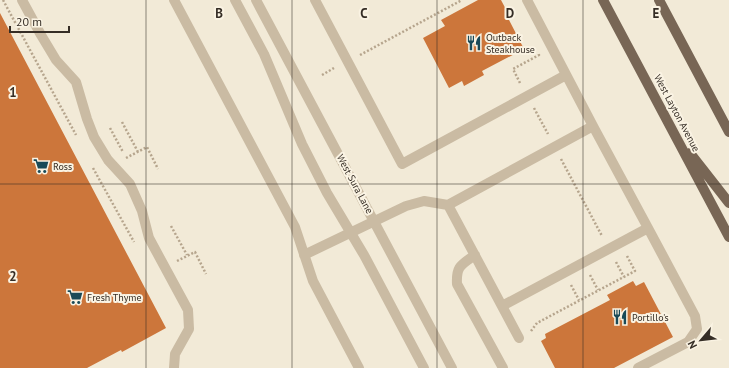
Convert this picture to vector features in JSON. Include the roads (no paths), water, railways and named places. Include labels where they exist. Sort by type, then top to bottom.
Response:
[{"type":"main road","name":"West Layton Avenue","points":[[603,0],[729,237]]},
{"type":"main road","points":[[659,0],[729,132]]},
{"type":"main road","points":[[672,129],[729,203]]},
{"type":"street","points":[[22,0],[56,60],[76,82],[86,119],[94,137],[108,160],[130,184],[142,210],[149,238],[188,310],[189,329],[175,354],[174,368]]},
{"type":"street","points":[[174,0],[294,227],[313,281],[359,368]]},
{"type":"street","points":[[235,0],[264,54],[302,144],[327,193],[364,255],[424,368]]},
{"type":"street","name":"West Sura Lane","points":[[256,0],[452,368]]},
{"type":"street","points":[[315,0],[402,164],[566,75]]},
{"type":"street","points":[[527,0],[695,316],[697,329],[688,342],[638,368]]},
{"type":"street","points":[[304,255],[332,240],[351,233],[406,206],[424,201],[448,205],[593,126]]},
{"type":"street","points":[[448,205],[519,338]]},
{"type":"street","points":[[502,306],[648,228]]},
{"type":"street","points":[[475,255],[461,265],[457,274],[457,284],[503,368]]},
{"type":"place","name":"Outback Steakhouse","points":[[474,43]]},
{"type":"place","name":"Ross","points":[[41,166]]},
{"type":"place","name":"Fresh Thyme","points":[[75,297]]},
{"type":"place","name":"Portillo's","points":[[620,317]]}]
